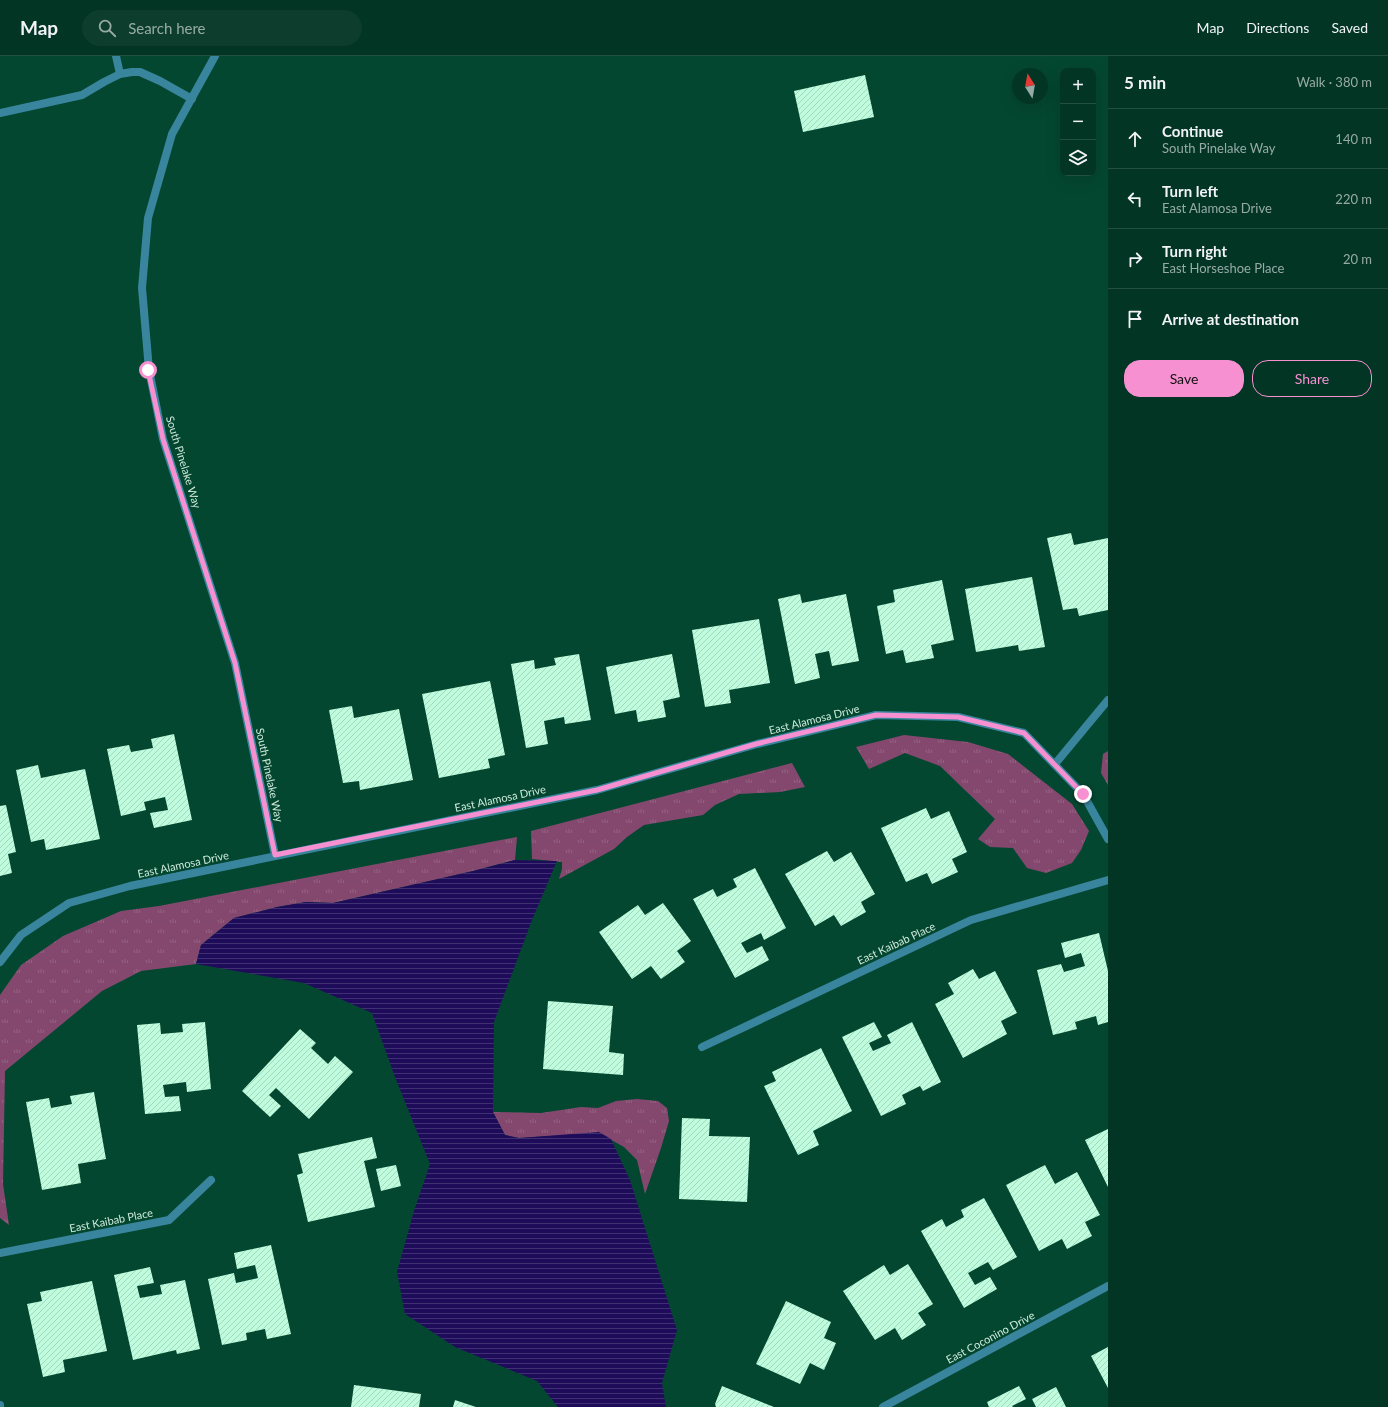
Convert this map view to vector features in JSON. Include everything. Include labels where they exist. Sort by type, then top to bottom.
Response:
[{"type":"street","points":[[116,56],[120,74]]},
{"type":"street","name":"South Pinelake Way","points":[[215,56],[172,134],[148,218],[142,288],[148,370],[163,439],[235,663],[275,855]]},
{"type":"street","points":[[0,113],[82,95],[120,74],[140,72],[160,81],[192,99]]},
{"type":"street","points":[[1108,700],[1055,764],[1083,794],[1108,839]]},
{"type":"street","name":"East Alamosa Drive","points":[[0,962],[21,935],[69,903],[130,886],[597,790],[756,744],[876,715],[958,717],[1024,733],[1055,764]]},
{"type":"street","name":"East Kaibab Place","points":[[702,1047],[971,920],[1108,880]]},
{"type":"street","name":"East Kaibab Place","points":[[0,1253],[169,1220],[211,1180]]},
{"type":"street","name":"East Coconino Drive","points":[[883,1407],[1108,1286]]},
{"type":"green space","points":[[904,735],[968,742],[1008,754],[1072,804],[1089,831],[1081,850],[1072,863],[1046,873],[1027,868],[1013,848],[990,847],[978,839],[995,819],[940,766],[905,753],[869,769],[856,747]]},
{"type":"green space","points":[[1108,751],[1108,785],[1101,773],[1103,754]]},
{"type":"green space","points":[[792,763],[805,787],[780,792],[739,794],[715,805],[703,815],[644,825],[627,837],[614,849],[559,879],[562,869],[562,862],[532,859],[531,831]]},
{"type":"green space","points":[[517,837],[515,860],[333,903],[306,902],[277,907],[234,918],[201,945],[196,964],[141,971],[102,991],[5,1071],[3,1184],[9,1225],[0,1218],[0,995],[21,965],[63,936],[121,911],[159,906]]},
{"type":"green space","points":[[637,1099],[658,1101],[667,1108],[669,1121],[645,1194],[637,1160],[624,1147],[599,1133],[519,1138],[505,1135],[493,1112],[541,1113],[581,1107],[598,1108],[616,1101]]},
{"type":"shaded area","points":[[515,860],[557,861],[532,920],[494,1022],[493,1112],[505,1135],[519,1138],[599,1132],[611,1139],[630,1180],[677,1330],[662,1383],[666,1407],[558,1407],[537,1381],[455,1347],[405,1314],[397,1272],[414,1211],[430,1164],[395,1077],[372,1013],[304,983],[196,964],[201,945],[234,918],[277,907],[306,902],[333,903]]},
{"type":"building","points":[[865,75],[874,117],[803,132],[794,91]]},
{"type":"building","points":[[1071,533],[1074,545],[1108,538],[1108,610],[1079,616],[1077,608],[1063,610],[1047,538]]},
{"type":"building","points":[[1032,577],[1045,647],[1019,651],[1018,645],[976,652],[965,589]]},
{"type":"building","points":[[942,580],[954,640],[931,645],[934,658],[906,663],[903,650],[886,654],[877,606],[895,602],[893,590]]},
{"type":"building","points":[[800,594],[802,603],[846,594],[859,661],[832,666],[829,651],[815,654],[820,678],[795,684],[778,599]]},
{"type":"building","points":[[759,619],[770,683],[729,690],[731,703],[705,707],[692,630]]},
{"type":"building","points":[[579,654],[591,720],[565,724],[564,717],[544,721],[548,744],[526,748],[511,664],[534,660],[535,669],[556,665],[554,658]]},
{"type":"building","points":[[672,654],[680,697],[663,701],[666,717],[638,722],[636,710],[615,714],[606,667]]},
{"type":"building","points":[[490,681],[505,755],[488,759],[490,768],[439,778],[422,694]]},
{"type":"building","points":[[352,706],[354,718],[399,709],[413,780],[360,790],[359,781],[343,783],[329,710]]},
{"type":"building","points":[[174,734],[192,820],[154,828],[150,813],[168,810],[165,797],[144,802],[146,810],[121,816],[107,749],[129,745],[131,752],[153,748],[151,739]]},
{"type":"building","points":[[38,765],[41,778],[85,769],[100,839],[46,850],[44,839],[31,842],[16,770]]},
{"type":"building","points":[[6,805],[16,852],[8,854],[12,873],[0,876],[0,806]]},
{"type":"building","points":[[926,808],[931,819],[949,811],[967,852],[952,859],[958,872],[932,884],[927,873],[906,882],[881,828]]},
{"type":"building","points":[[827,851],[834,862],[851,852],[875,894],[861,902],[866,912],[841,926],[834,915],[815,926],[785,874]]},
{"type":"building","points":[[755,868],[786,928],[764,940],[761,933],[741,943],[747,953],[762,946],[769,960],[735,978],[693,899],[713,889],[717,897],[737,887],[733,879]]},
{"type":"building","points":[[663,903],[691,941],[677,951],[685,962],[661,979],[651,966],[632,979],[599,932],[638,905],[645,915]]},
{"type":"building","points":[[1099,933],[1108,971],[1108,1022],[1098,1025],[1096,1016],[1075,1022],[1077,1029],[1053,1035],[1037,970],[1061,964],[1064,972],[1085,966],[1081,953],[1065,958],[1061,943]]},
{"type":"building","points":[[973,969],[979,979],[995,971],[1017,1013],[1001,1021],[1007,1034],[963,1058],[935,1004],[954,994],[948,983]]},
{"type":"building","points":[[548,1001],[613,1006],[609,1052],[624,1054],[623,1075],[543,1069]]},
{"type":"building","points":[[205,1022],[211,1089],[187,1092],[186,1082],[163,1085],[165,1097],[179,1096],[181,1111],[145,1114],[137,1025],[160,1023],[161,1034],[183,1032],[182,1024]]},
{"type":"building","points":[[874,1022],[882,1037],[869,1043],[873,1051],[891,1043],[887,1035],[912,1022],[941,1082],[923,1091],[920,1086],[902,1095],[906,1104],[881,1116],[842,1037]]},
{"type":"building","points":[[300,1029],[316,1043],[311,1048],[328,1064],[335,1056],[353,1072],[309,1119],[276,1088],[269,1095],[281,1106],[270,1117],[242,1091]]},
{"type":"building","points":[[821,1048],[852,1111],[813,1131],[819,1145],[798,1155],[764,1086],[776,1081],[772,1072]]},
{"type":"building","points":[[94,1092],[106,1159],[78,1164],[81,1183],[42,1190],[26,1102],[49,1098],[51,1108],[72,1104],[70,1096]]},
{"type":"building","points":[[682,1118],[710,1119],[709,1136],[750,1137],[747,1202],[679,1199]]},
{"type":"building","points":[[1108,1129],[1108,1187],[1085,1140]]},
{"type":"building","points":[[372,1137],[377,1158],[364,1161],[375,1207],[308,1222],[297,1175],[303,1173],[298,1154]]},
{"type":"building","points":[[396,1165],[401,1186],[381,1191],[376,1169]]},
{"type":"building","points":[[1045,1165],[1055,1184],[1077,1172],[1100,1215],[1085,1222],[1092,1236],[1067,1249],[1062,1239],[1039,1251],[1006,1185]]},
{"type":"building","points":[[984,1198],[1017,1257],[993,1270],[988,1262],[968,1273],[975,1285],[990,1277],[997,1289],[964,1308],[921,1231],[942,1219],[946,1227],[964,1217],[961,1210]]},
{"type":"building","points":[[271,1245],[291,1334],[267,1339],[265,1329],[246,1333],[247,1340],[222,1345],[208,1279],[234,1273],[236,1283],[258,1278],[255,1265],[237,1269],[234,1253]]},
{"type":"building","points":[[908,1264],[933,1304],[918,1313],[926,1325],[902,1340],[895,1328],[875,1340],[843,1291],[884,1265],[890,1275]]},
{"type":"building","points":[[150,1267],[154,1283],[137,1286],[140,1298],[162,1294],[160,1285],[185,1280],[200,1349],[177,1354],[176,1350],[133,1360],[114,1275]]},
{"type":"building","points":[[92,1281],[107,1351],[63,1360],[65,1372],[43,1377],[27,1304],[42,1301],[40,1292]]},
{"type":"building","points":[[786,1301],[831,1322],[824,1338],[836,1343],[824,1370],[810,1363],[800,1384],[756,1364]]},
{"type":"building","points":[[1108,1347],[1108,1388],[1091,1356]]},
{"type":"building","points":[[354,1385],[421,1394],[419,1407],[351,1407]]},
{"type":"building","points":[[722,1386],[774,1407],[716,1407],[715,1404]]},
{"type":"building","points":[[1019,1386],[1026,1399],[1012,1406],[1013,1407],[989,1407],[987,1402]]},
{"type":"building","points":[[1056,1387],[1066,1407],[1036,1407],[1032,1399]]},
{"type":"building","points":[[455,1400],[476,1407],[453,1407]]},
{"type":"route","points":[[148,370],[163,439],[235,663],[275,855],[597,790],[756,744],[876,715],[958,717],[1024,733],[1083,794]]}]
